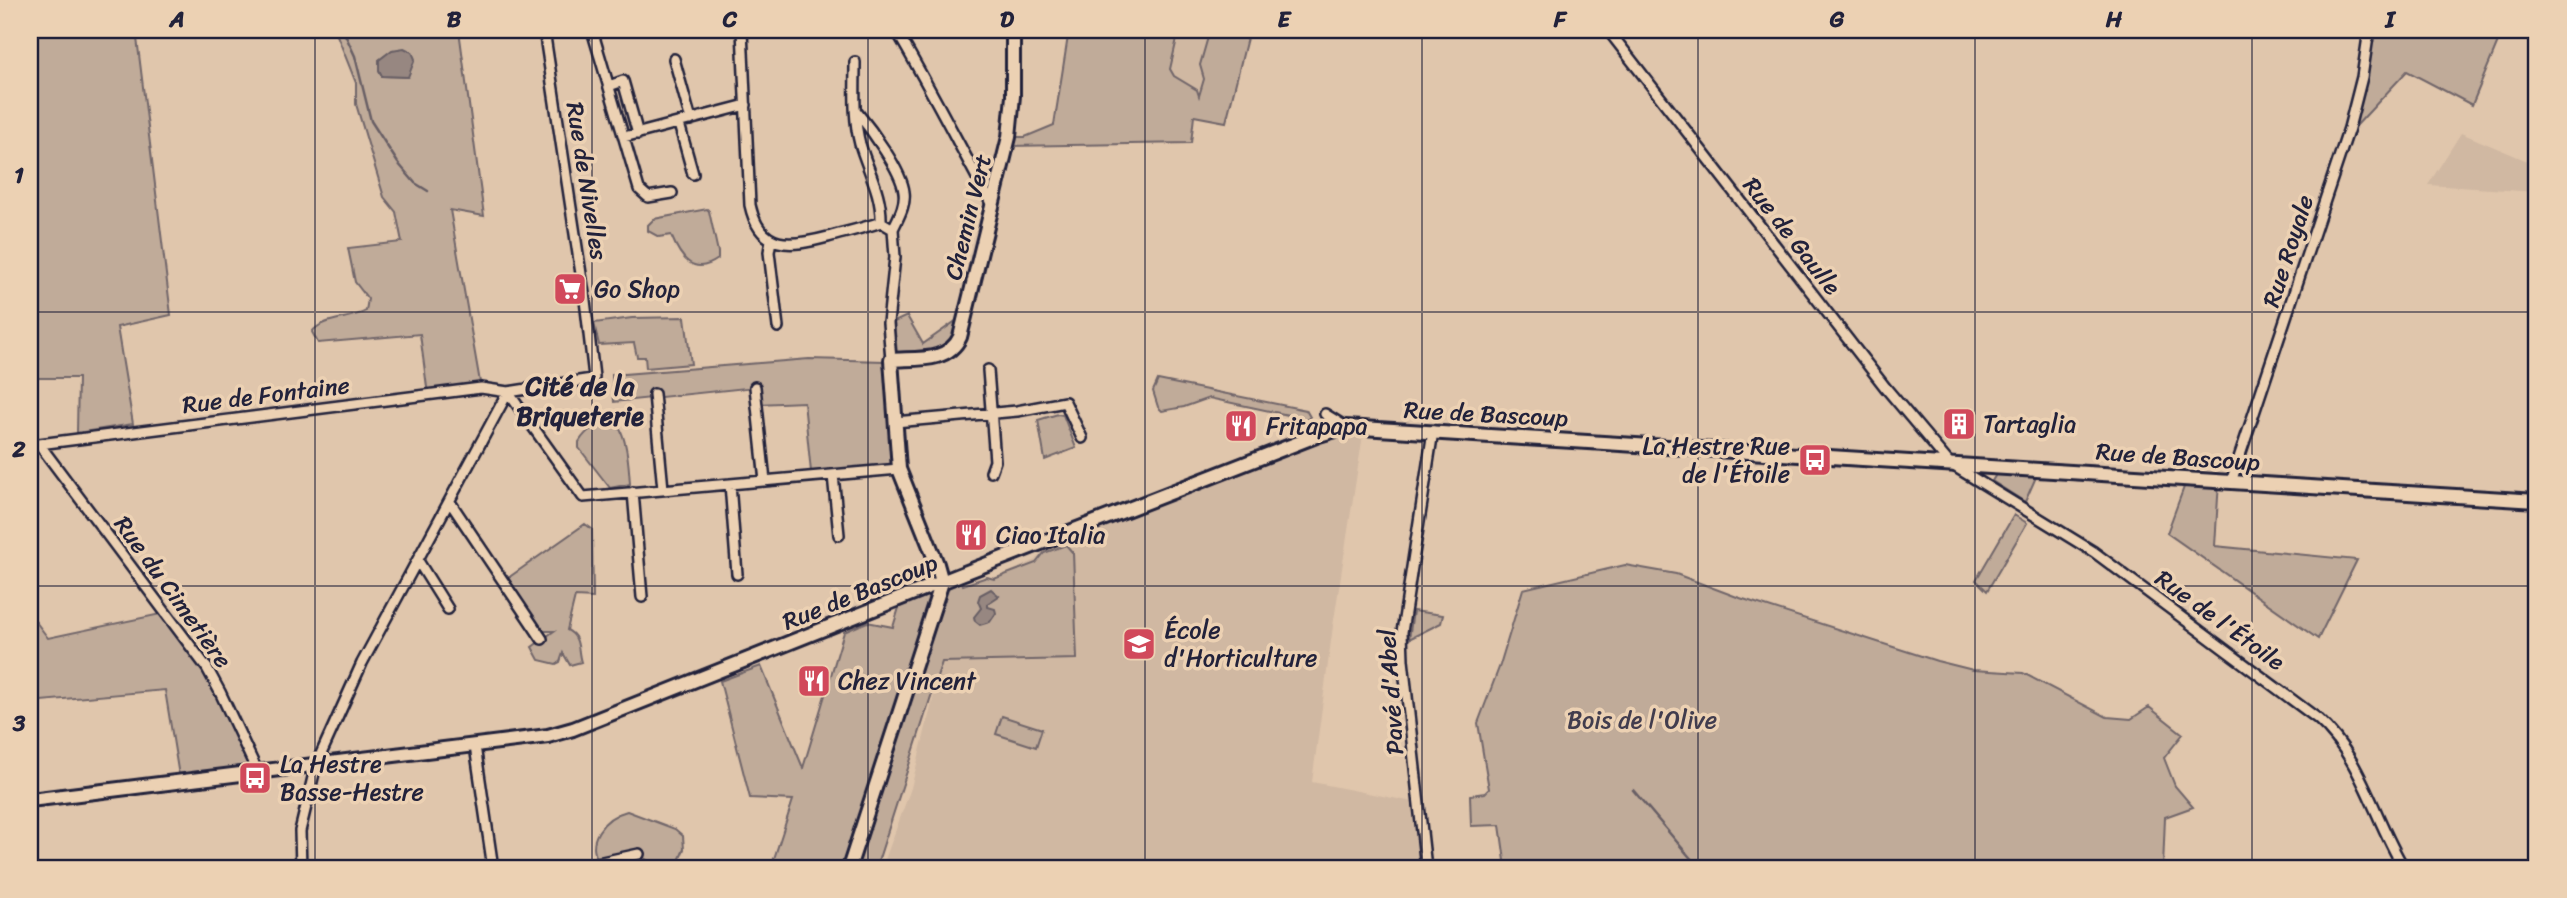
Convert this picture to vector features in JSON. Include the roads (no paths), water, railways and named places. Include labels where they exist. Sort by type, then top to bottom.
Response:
[{"type":"main road","name":"Chemin Vert","points":[[891,360],[939,357],[955,346],[960,337],[993,206],[1010,124],[1013,96],[1013,30]]},
{"type":"main road","points":[[849,868],[942,582],[899,469],[891,360]]},
{"type":"main road","name":"Rue de Bascoup","points":[[30,800],[474,746],[573,730],[942,582],[1316,436],[1346,427],[2537,501]]},
{"type":"street","name":"Rue de Nivelles","points":[[508,392],[588,381],[594,377],[545,30]]},
{"type":"street","points":[[592,30],[642,194],[652,197],[672,193]]},
{"type":"street","points":[[742,30],[750,205],[757,227],[771,240],[796,245],[881,222],[893,229]]},
{"type":"street","points":[[896,30],[993,206]]},
{"type":"street","name":"Rue de Gaulle","points":[[1608,30],[1876,376],[1949,463]]},
{"type":"street","name":"Rue Royale","points":[[2231,482],[2348,128],[2362,77],[2369,30]]},
{"type":"street","points":[[674,59],[691,120]]},
{"type":"street","points":[[855,62],[860,143],[881,205],[881,222]]},
{"type":"street","points":[[609,86],[623,81],[638,134]]},
{"type":"street","points":[[624,137],[746,105]]},
{"type":"street","points":[[856,111],[871,130],[904,191],[903,206],[893,229],[895,257],[888,323],[891,360]]},
{"type":"street","points":[[679,124],[693,174]]},
{"type":"street","points":[[771,240],[769,252],[778,327]]},
{"type":"street","points":[[988,370],[995,461],[991,472]]},
{"type":"street","points":[[755,387],[765,481]]},
{"type":"street","name":"Rue de Fontaine","points":[[35,443],[481,388],[508,392]]},
{"type":"street","points":[[301,868],[300,831],[316,765],[362,663],[508,392],[583,497],[899,469]]},
{"type":"street","points":[[654,394],[663,489]]},
{"type":"street","points":[[895,422],[1017,411],[1065,402],[1082,438]]},
{"type":"street","points":[[1325,414],[1346,427]]},
{"type":"street","name":"Pavé d'Abel","points":[[1426,868],[1402,632],[1433,432]]},
{"type":"street","name":"Rue du Cimetière","points":[[35,443],[206,668],[258,772]]},
{"type":"street","name":"Rue de l'Étoile","points":[[1949,463],[2094,552],[2318,719],[2336,737],[2353,764],[2404,868]]},
{"type":"street","points":[[833,475],[839,535]]},
{"type":"street","points":[[730,484],[737,574]]},
{"type":"street","points":[[633,492],[642,597]]},
{"type":"street","points":[[450,502],[542,639]]},
{"type":"street","points":[[418,561],[448,609]]},
{"type":"street","points":[[474,746],[493,868]]},
{"type":"street","points":[[574,868],[639,854]]},
{"type":"waterway","points":[[343,30],[355,56],[371,121],[398,163],[415,183],[428,191]]},
{"type":"waterway","points":[[1633,790],[1699,868]]},
{"type":"place","name":"Go Shop","points":[[570,289]]},
{"type":"place","name":"Tartaglia","points":[[1959,424]]},
{"type":"place","name":"Fritapapa","points":[[1241,426]]},
{"type":"place","name":"La Hestre Rue de l'Étoile","points":[[1815,460]]},
{"type":"place","name":"Ciao Italia","points":[[971,535]]},
{"type":"place","name":"École d'Horticulture","points":[[1139,644]]},
{"type":"place","name":"Chez Vincent","points":[[814,681]]},
{"type":"place","name":"La Hestre Basse-Hestre","points":[[255,778]]},
{"type":"district","name":"Cité de la Briqueterie","points":[[580,401]]},
{"type":"park label","name":"Bois de l'Olive","points":[[1642,720]]}]
